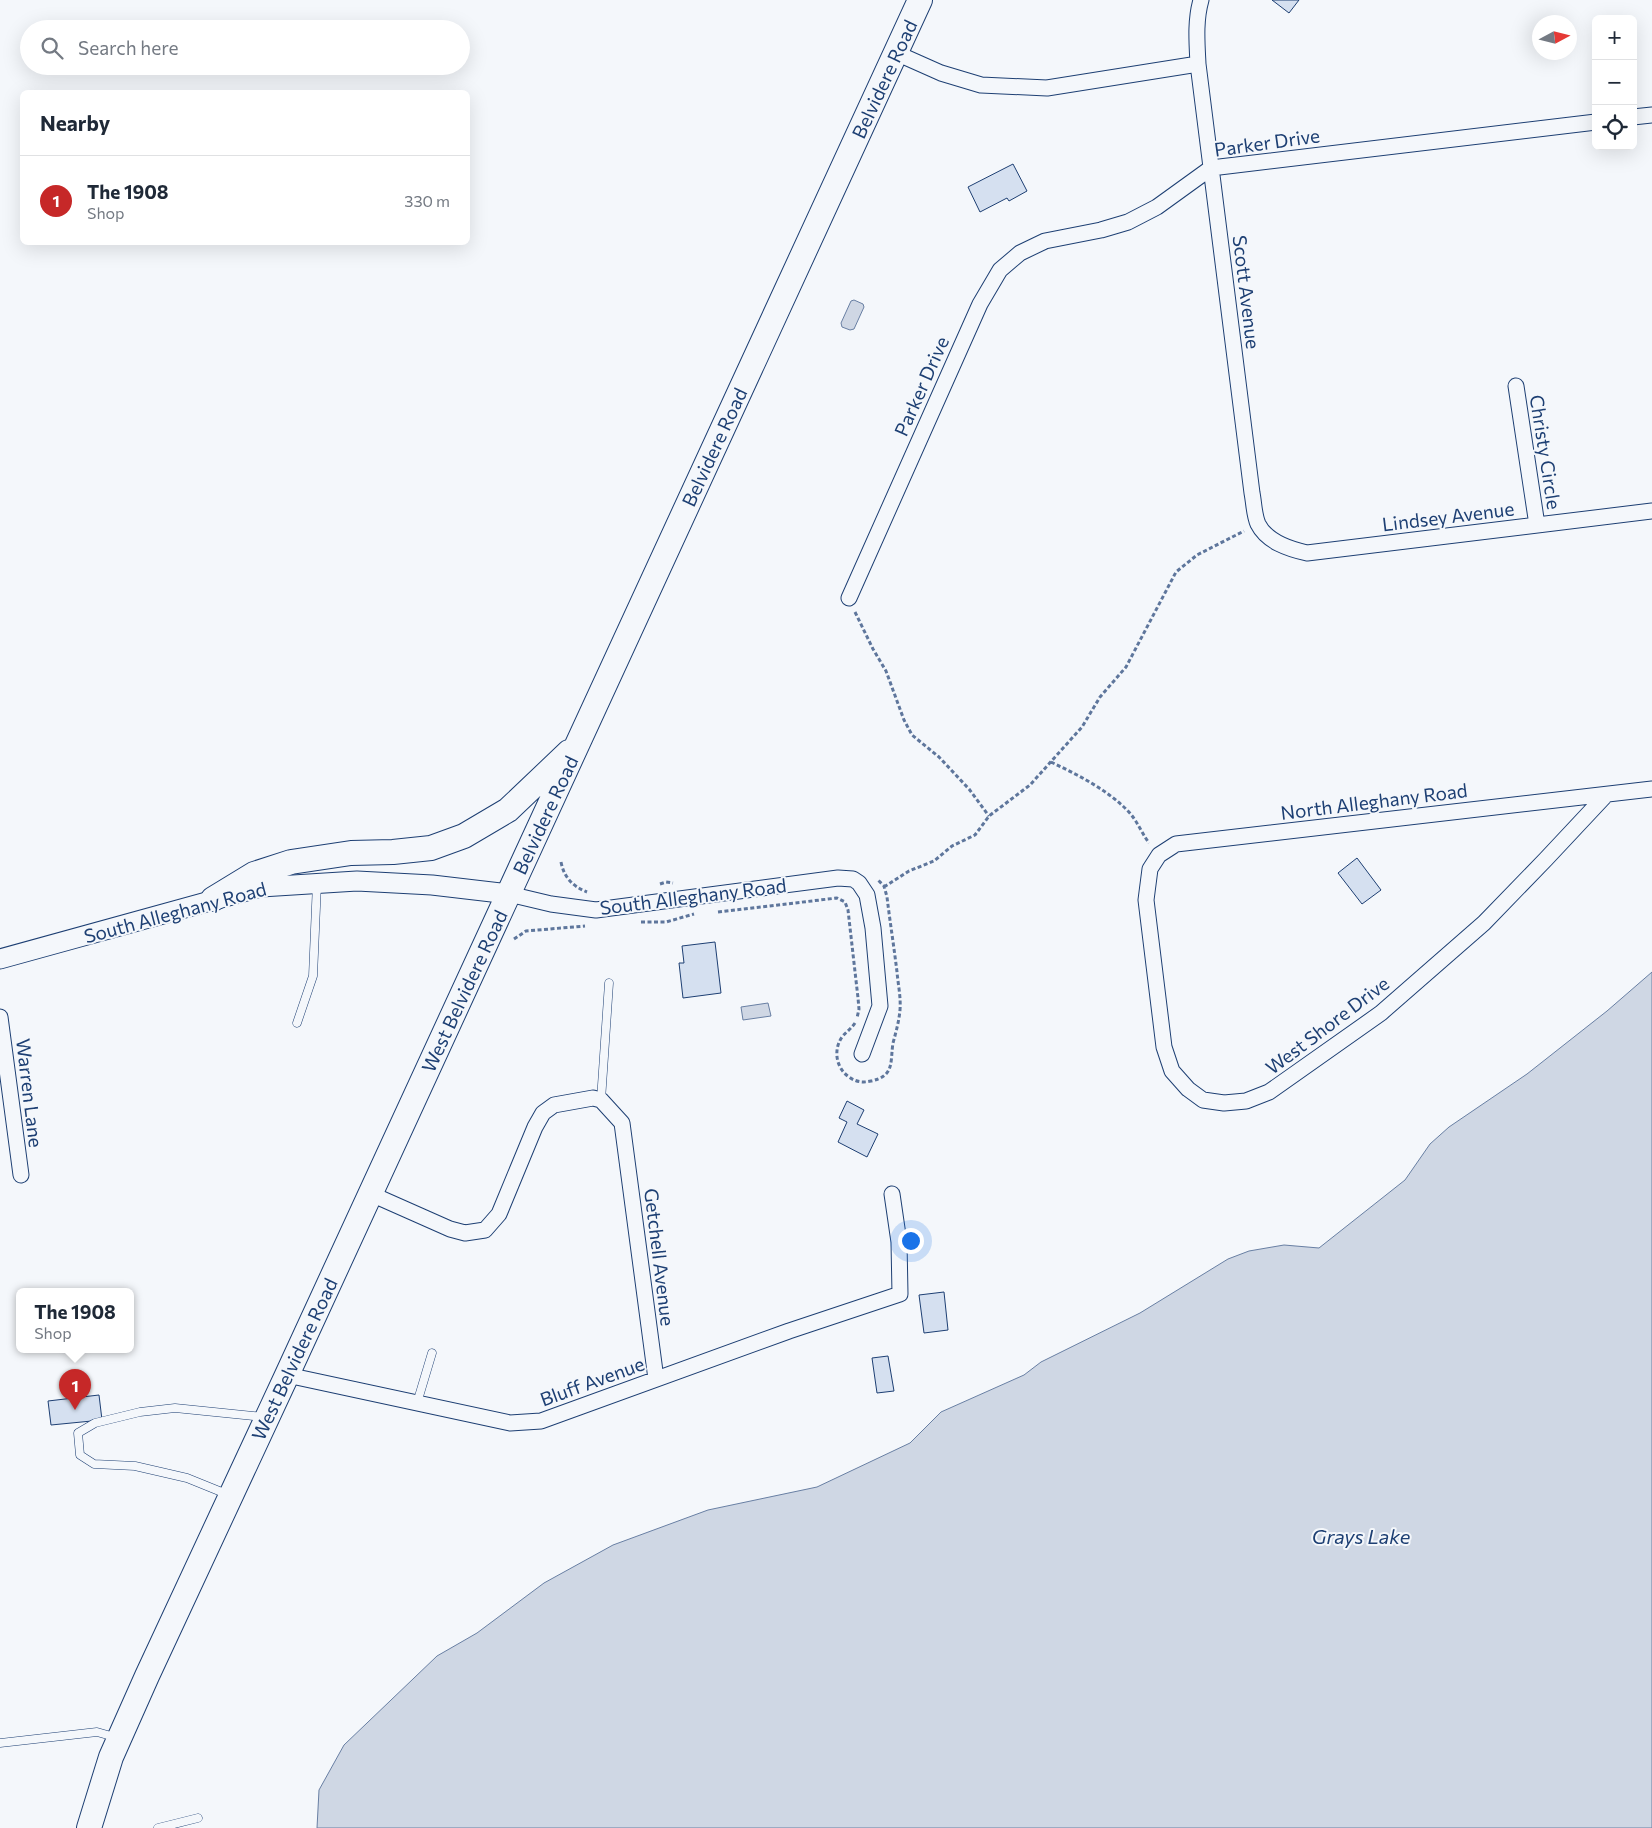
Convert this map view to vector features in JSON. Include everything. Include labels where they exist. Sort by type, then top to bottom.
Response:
[{"type":"main road","name":"Belvidere Road","points":[[509,894],[920,0]]},
{"type":"main road","points":[[214,899],[254,874],[291,862],[351,852],[393,852],[431,848],[464,836],[508,810],[579,742]]},
{"type":"main road","name":"West Belvidere Road","points":[[89,1828],[111,1757],[509,894]]},
{"type":"street","name":"Scott Avenue","points":[[1201,0],[1198,11],[1198,64],[1252,493],[1258,524]]},
{"type":"street","points":[[896,53],[941,73],[981,85],[1047,88],[1198,64]]},
{"type":"street","points":[[1637,117],[1652,115]]},
{"type":"street","name":"Parker Drive","points":[[848,598],[980,304],[1000,270],[1020,253],[1045,241],[1101,230],[1128,222],[1157,207],[1211,168],[1592,122]]},
{"type":"street","name":"Christy Circle","points":[[1516,386],[1537,525]]},
{"type":"street","name":"Lindsey Avenue","points":[[1258,524],[1270,538],[1291,550],[1307,553],[1652,511]]},
{"type":"street","name":"North Alleghany Road","points":[[1158,855],[1176,844],[1489,807],[1605,796],[1652,789]]},
{"type":"street","name":"West Shore Drive","points":[[1158,855],[1150,869],[1147,884],[1147,908],[1164,1047],[1172,1071],[1188,1089],[1203,1100],[1224,1103],[1246,1101],[1269,1092],[1380,1013],[1484,923],[1605,796]]},
{"type":"street","name":"South Alleghany Road","points":[[0,959],[262,887],[357,881],[432,885],[509,894],[551,904],[596,910],[838,878],[853,879],[860,883],[867,894]]},
{"type":"street","points":[[862,1054],[880,1006],[873,928],[867,894]]},
{"type":"street","name":"Warren Lane","points":[[0,1017],[21,1175]]},
{"type":"street","points":[[371,1194],[450,1229],[465,1233],[485,1230],[498,1214],[534,1128],[543,1113],[554,1105],[593,1098],[601,1100]]},
{"type":"street","name":"Getchell Avenue","points":[[601,1100],[622,1123],[656,1379]]},
{"type":"street","name":"Bluff Avenue","points":[[287,1375],[510,1423],[541,1421],[789,1331],[900,1294],[899,1242],[892,1194]]},
{"type":"lane","points":[[297,1023],[313,976],[317,884]]},
{"type":"lane","points":[[601,1100],[609,983]]},
{"type":"lane","points":[[418,1403],[432,1353]]},
{"type":"lane","points":[[231,1495],[187,1478],[144,1468],[94,1464],[80,1455],[78,1432],[95,1424],[140,1412],[175,1408],[267,1418]]},
{"type":"lane","points":[[0,1743],[97,1732],[120,1738]]},
{"type":"lane","points":[[158,1828],[198,1818]]},
{"type":"path","points":[[867,894],[909,871],[934,860],[952,846],[975,835],[989,816],[1025,789],[1082,726],[1100,697],[1126,667],[1176,572],[1187,562],[1210,547],[1258,524]]},
{"type":"path","points":[[848,598],[872,649],[886,671],[904,720],[912,735],[940,757],[969,789],[989,816]]},
{"type":"path","points":[[1051,762],[1079,775],[1128,811],[1158,855]]},
{"type":"path","points":[[561,862],[563,873],[571,883],[588,892],[595,892]]},
{"type":"path","points":[[713,912],[837,898],[845,902],[848,910],[859,1009],[855,1024],[843,1036],[838,1044],[836,1053],[842,1072],[856,1081],[866,1082],[881,1078],[891,1067],[900,1009],[884,886],[875,877]]},
{"type":"path","points":[[654,887],[666,882],[679,884]]},
{"type":"path","points":[[635,922],[666,922],[695,914]]},
{"type":"path","points":[[514,939],[526,931],[588,926]]},
{"type":"water","points":[[854,300],[863,304],[864,307],[854,329],[850,330],[842,327],[841,323],[851,301]]},
{"type":"water","name":"Grays Lake","points":[[1652,972],[1652,1828],[317,1828],[319,1790],[344,1745],[437,1656],[477,1633],[544,1583],[613,1545],[708,1510],[817,1487],[910,1443],[941,1412],[1024,1375],[1041,1362],[1140,1313],[1228,1259],[1249,1251],[1284,1245],[1319,1248],[1405,1180],[1430,1144],[1449,1127],[1527,1074],[1607,1011]]},
{"type":"water","points":[[768,1003],[771,1016],[743,1020],[741,1007]]},
{"type":"building","points":[[1272,0],[1299,0],[1289,13]]},
{"type":"building","points":[[1013,164],[1027,191],[1009,201],[1007,198],[980,212],[968,187]]},
{"type":"building","points":[[1357,858],[1381,890],[1362,904],[1338,873]]},
{"type":"building","points":[[715,942],[721,993],[683,998],[679,963],[684,963],[682,946]]},
{"type":"building","points":[[847,1101],[864,1110],[857,1124],[878,1134],[867,1157],[838,1142],[847,1122],[839,1118]]},
{"type":"building","points":[[944,1292],[948,1330],[924,1333],[919,1295]]},
{"type":"building","points":[[888,1356],[894,1391],[877,1393],[872,1358]]},
{"type":"building","points":[[99,1395],[102,1420],[51,1425],[48,1401]]},
{"type":"place","name":"The 1908","points":[[75,1410]]}]
